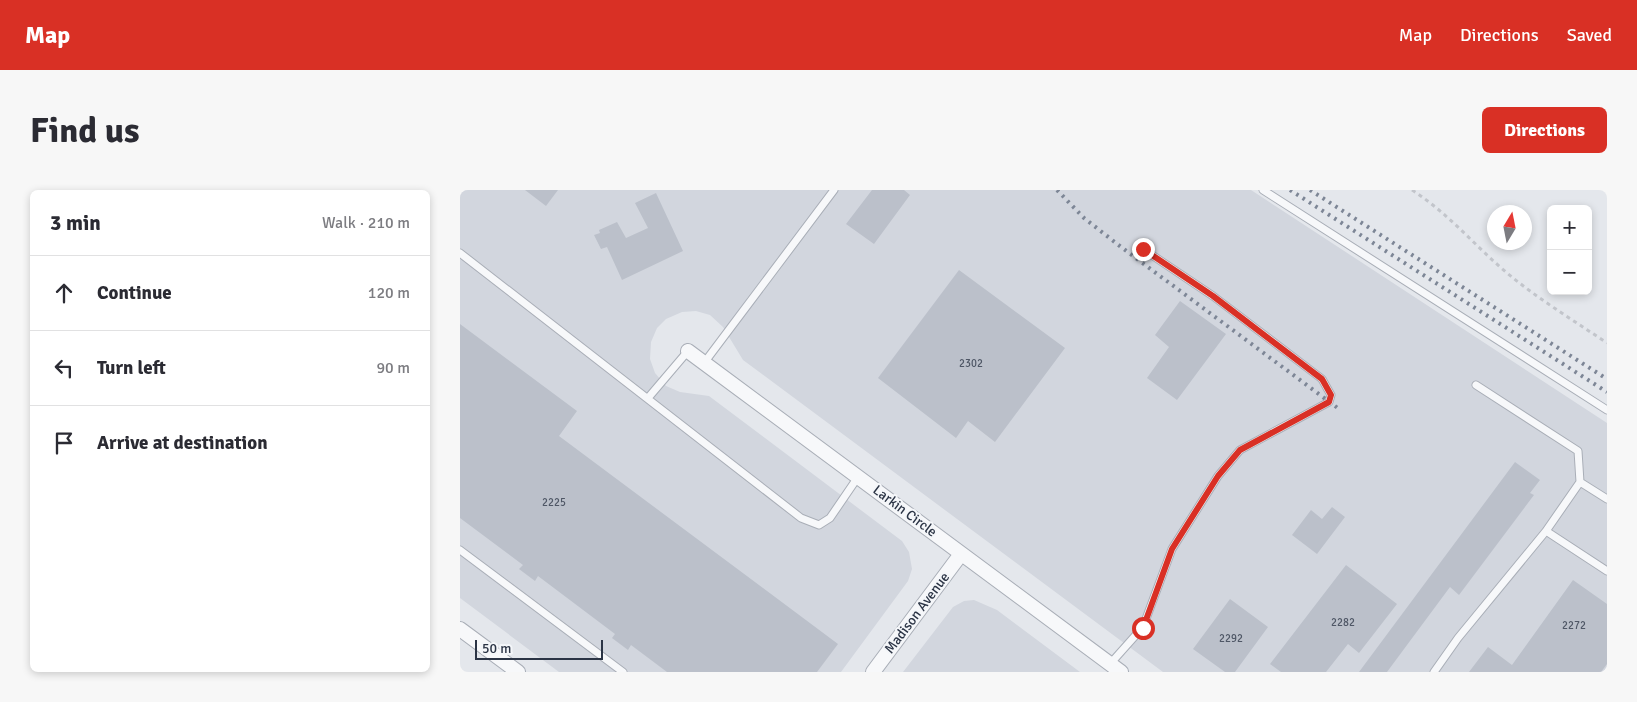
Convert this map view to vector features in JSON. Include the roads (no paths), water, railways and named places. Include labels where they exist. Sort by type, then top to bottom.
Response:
[{"type":"street","name":"Larkin Circle","points":[[688,351],[1115,668]]},
{"type":"street","name":"Madison Avenue","points":[[873,672],[962,554]]},
{"type":"street","points":[[460,629],[518,672]]},
{"type":"lane","points":[[704,363],[834,190]]},
{"type":"lane","points":[[1263,190],[1607,410]]},
{"type":"lane","points":[[1115,668],[1143,628],[1172,549],[1218,476],[1240,450],[1329,402],[1331,395],[1322,379],[1213,296],[1143,249]]},
{"type":"lane","points":[[460,253],[802,518],[819,525],[830,518],[858,477]]},
{"type":"lane","points":[[648,398],[688,351]]},
{"type":"lane","points":[[1434,672],[1458,638],[1546,531],[1580,482],[1578,451],[1476,385]]},
{"type":"lane","points":[[1580,482],[1607,499]]},
{"type":"lane","points":[[1546,531],[1607,571]]},
{"type":"lane","points":[[460,550],[623,672]]},
{"type":"railway","points":[[1057,190],[1084,218],[1121,247],[1339,409]]},
{"type":"railway","points":[[1290,190],[1607,392]]},
{"type":"railway","points":[[1310,190],[1607,379]]}]
